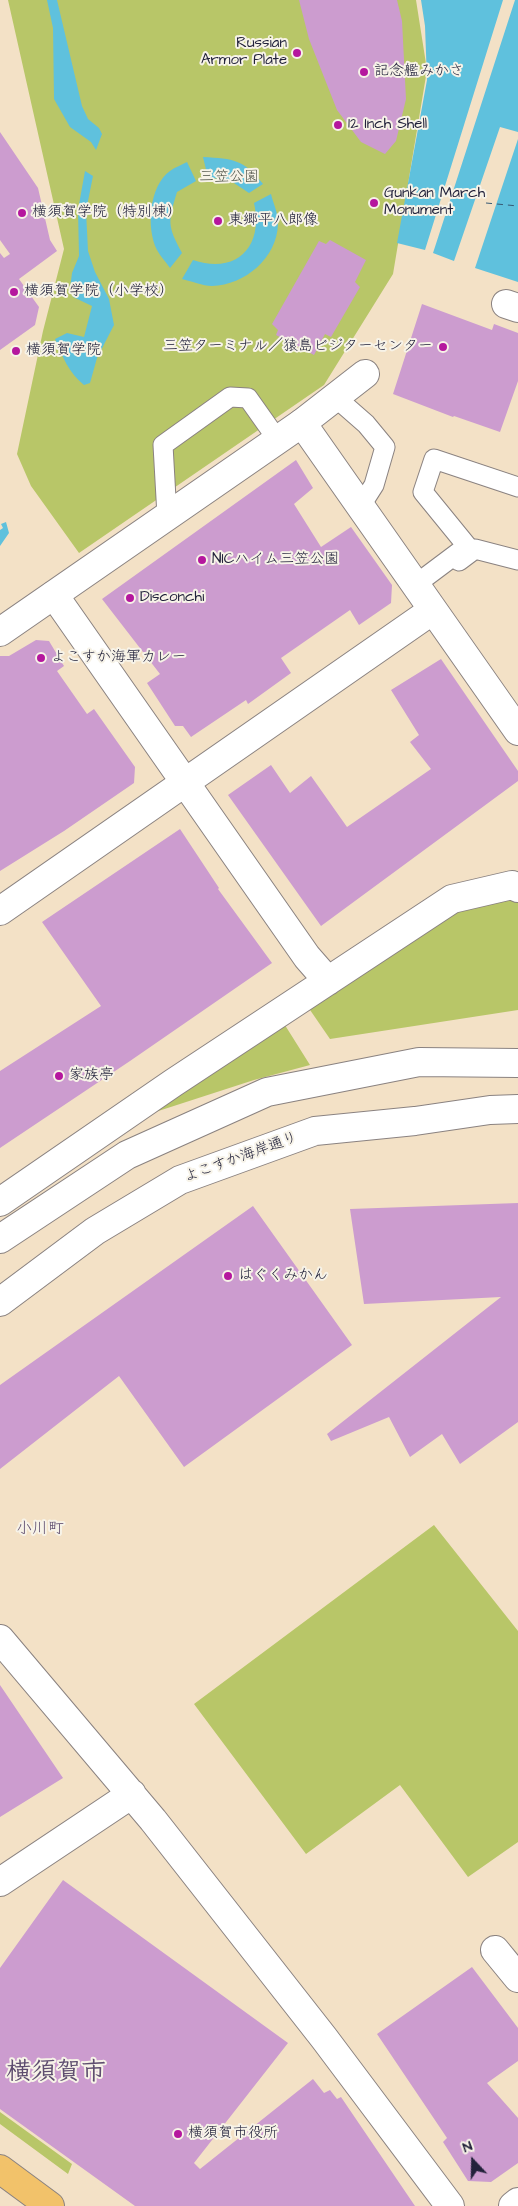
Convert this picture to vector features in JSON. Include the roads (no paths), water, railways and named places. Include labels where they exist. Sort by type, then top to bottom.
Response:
[{"type":"highway","points":[[0,2169],[50,2206]]},
{"type":"street","points":[[0,632],[302,422],[365,374]]},
{"type":"street","points":[[302,422],[518,730]]},
{"type":"street","points":[[54,595],[307,957],[328,981]]},
{"type":"street","points":[[0,911],[185,782],[422,595]]},
{"type":"street","points":[[2,1197],[452,899],[512,885],[518,888]]},
{"type":"street","points":[[0,1239],[127,1155],[267,1092],[419,1062],[518,1063]]},
{"type":"street","name":"よこすか海岸通り","points":[[0,1302],[95,1231],[180,1180],[315,1131],[415,1121],[490,1110],[518,1109]]},
{"type":"street","points":[[0,1639],[132,1794],[324,2038],[450,2206]]},
{"type":"street","points":[[0,1882],[132,1794]]},
{"type":"street","points":[[495,1950],[518,1978]]},
{"type":"street","points":[[513,2206],[518,2202]]},
{"type":"lane","points":[[334,396],[366,424],[385,447],[374,485],[360,507]]},
{"type":"lane","points":[[167,516],[164,445],[230,397],[248,398],[277,439]]},
{"type":"lane","points":[[422,595],[467,546],[422,492],[434,460],[518,488]]},
{"type":"lane","points":[[422,595],[475,549],[518,560]]},
{"type":"water","points":[[47,0],[57,0],[82,106],[88,119],[99,128],[102,134],[96,150],[91,142],[70,127],[54,99],[53,28]]},
{"type":"water","points":[[421,0],[503,0],[425,250],[397,243],[427,80],[425,26]]},
{"type":"water","points":[[515,0],[518,0],[518,132],[500,127],[454,261],[433,253]]},
{"type":"water","points":[[518,139],[518,282],[475,268]]},
{"type":"water","points":[[203,157],[237,162],[250,170],[263,184],[249,193],[228,179],[208,178]]},
{"type":"water","points":[[187,162],[196,181],[177,192],[170,223],[182,253],[170,268],[158,252],[154,241],[151,230],[152,208],[154,197],[163,178],[172,170]]},
{"type":"water","points":[[85,171],[93,176],[86,211],[88,251],[95,272],[109,299],[114,325],[97,358],[90,383],[84,385],[70,370],[55,339],[67,333],[84,337],[92,306],[73,297],[70,289],[72,273],[79,256],[78,210]]},
{"type":"water","points":[[271,194],[278,220],[276,236],[272,248],[257,267],[236,281],[212,286],[182,279],[193,260],[209,264],[222,263],[234,260],[244,253],[251,244],[255,232],[254,203]]},
{"type":"water","points":[[6,522],[9,533],[0,546],[0,530],[3,528],[1,524]]},
{"type":"place","name":"Russian Armor Plate","points":[[297,53]]},
{"type":"place","name":"記念艦みかさ","points":[[364,72]]},
{"type":"place","name":"12 Inch Shell","points":[[338,125]]},
{"type":"place","name":"Gunkan March Monument","points":[[374,203]]},
{"type":"place","name":"横須賀学院（特別棟）","points":[[22,213]]},
{"type":"place","name":"東郷平八郎像","points":[[218,221]]},
{"type":"place","name":"横須賀学院（小学校）","points":[[14,292]]},
{"type":"place","name":"三笠ターミナル／猿島ビジターセンター","points":[[443,347]]},
{"type":"place","name":"横須賀学院","points":[[16,351]]},
{"type":"place","name":"NICハイム三笠公園","points":[[202,560]]},
{"type":"place","name":"Disconchi","points":[[130,598]]},
{"type":"place","name":"よこすか海軍カレー","points":[[41,658]]},
{"type":"place","name":"家族亭","points":[[59,1076]]},
{"type":"place","name":"はぐくみかん","points":[[228,1276]]},
{"type":"place","name":"横須賀市役所","points":[[178,2134]]},
{"type":"district","name":"小川町","points":[[40,1530]]},
{"type":"district","name":"横須賀市","points":[[56,2074]]},
{"type":"park label","name":"三笠公園","points":[[229,178]]}]
